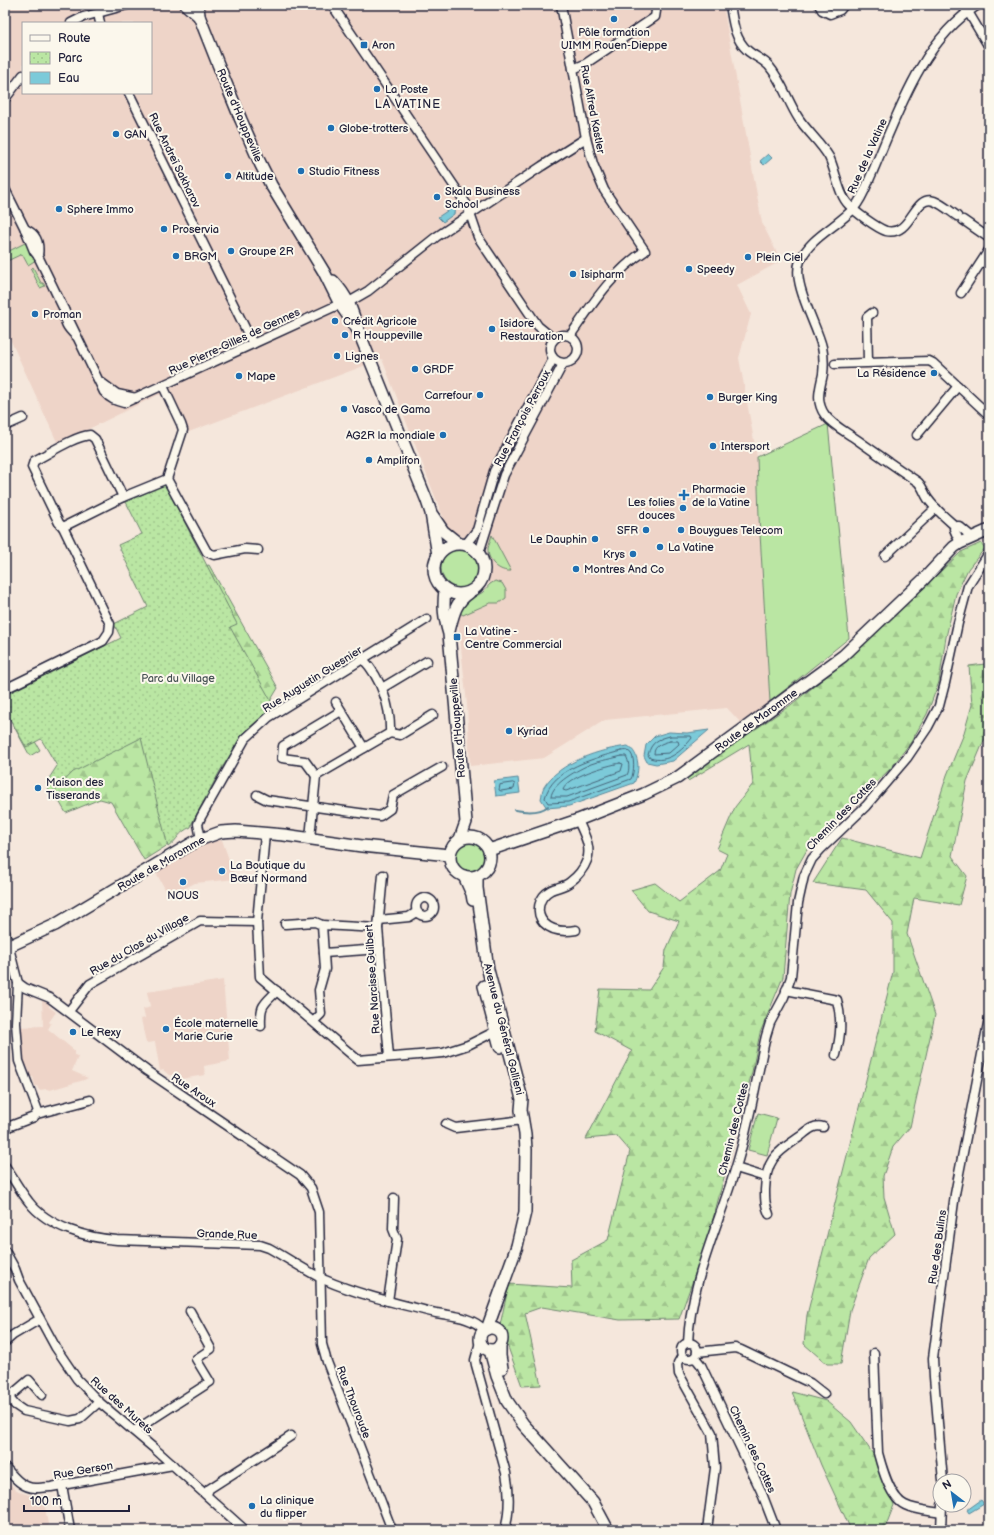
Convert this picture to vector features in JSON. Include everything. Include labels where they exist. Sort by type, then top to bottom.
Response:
[{"type":"street","points":[[73,22],[83,17],[125,5]]},
{"type":"street","name":"Route d'Houppeville","points":[[186,5],[199,10],[241,120],[260,163],[271,185],[324,272],[347,306],[358,330],[439,535],[438,555]]},
{"type":"street","points":[[332,5],[466,205],[478,237],[538,326],[554,339]]},
{"type":"street","name":"Rue Alfred Kastler","points":[[561,5],[586,138],[593,164],[604,190],[645,251],[633,259],[605,288],[570,336]]},
{"type":"street","points":[[573,69],[585,64],[655,17],[656,11],[654,5]]},
{"type":"street","points":[[730,5],[736,34],[740,41],[747,50],[765,62],[773,72],[800,120],[830,158],[843,196],[848,205],[880,228],[890,231],[904,227],[919,205],[926,201],[933,201],[989,238]]},
{"type":"street","points":[[819,5],[822,10],[830,14],[840,10],[844,5]]},
{"type":"street","name":"Rue de la Vatine","points":[[972,537],[959,526],[955,526],[936,508],[918,482],[838,426],[825,415],[820,406],[818,397],[829,363],[804,297],[798,275],[798,268],[804,253],[811,244],[853,209],[859,200],[911,82],[927,56],[959,19],[964,8],[978,5]]},
{"type":"street","points":[[964,8],[975,22],[989,47]]},
{"type":"street","points":[[98,13],[100,22]]},
{"type":"street","points":[[5,99],[22,76]]},
{"type":"street","name":"Rue Andreï Sakharov","points":[[129,94],[253,344]]},
{"type":"street","name":"Rue Pierre-Gilles de Gennes","points":[[5,189],[25,229],[32,232],[37,240],[39,248],[38,256],[64,307],[64,322],[67,328],[80,340],[100,380],[108,389],[117,394],[137,398],[253,344],[347,306],[470,214],[586,138]]},
{"type":"street","points":[[961,293],[989,250]]},
{"type":"street","points":[[868,362],[867,317],[872,313]]},
{"type":"street","points":[[560,335],[570,336],[577,342],[578,353],[574,360],[563,364],[558,363],[553,359],[550,352],[554,339],[560,335]]},
{"type":"street","name":"Rue François Perroux","points":[[462,544],[477,530],[494,471],[553,359]]},
{"type":"street","points":[[829,363],[929,361],[989,415]]},
{"type":"street","name":"Rue François Perroux","points":[[479,553],[506,470],[563,364]]},
{"type":"street","points":[[163,386],[183,430],[167,479],[207,552],[214,555],[245,549],[258,550]]},
{"type":"street","points":[[917,435],[958,386]]},
{"type":"street","points":[[5,426],[23,418]]},
{"type":"street","points":[[5,689],[103,641],[110,624],[32,467],[34,461],[84,436],[90,435],[95,439],[123,497]]},
{"type":"street","points":[[63,527],[123,497],[167,479]]},
{"type":"street","points":[[885,556],[936,508]]},
{"type":"street","points":[[955,526],[954,529],[960,543]]},
{"type":"street","name":"Route de Maromme","points":[[489,850],[578,820],[655,790],[677,778],[843,656],[924,580],[960,543],[988,531]]},
{"type":"street","name":"Route d'Houppeville","points":[[439,535],[462,544]]},
{"type":"street","points":[[462,544],[474,548],[479,553],[485,567],[484,574],[478,586],[469,593],[459,594],[445,590],[437,582],[434,568],[438,555],[445,547],[462,544]]},
{"type":"street","name":"Chemin des Cottes","points":[[688,1343],[688,1325],[696,1289],[736,1168],[766,1036],[770,1023],[792,977],[798,903],[804,876],[812,859],[820,849],[866,806],[908,758],[928,728],[939,706],[968,586],[989,553]]},
{"type":"street","name":"Chemin des Cottes","points":[[980,568],[989,561]]},
{"type":"street","name":"Route d'Houppeville","points":[[445,590],[443,606],[449,634],[466,822],[460,839]]},
{"type":"street","name":"Route d'Houppeville","points":[[449,634],[452,617],[456,607],[464,596],[469,593]]},
{"type":"street","name":"Rue Augustin Guesnier","points":[[201,839],[198,832],[198,824],[201,817],[245,739],[269,717],[427,620]]},
{"type":"street","points":[[363,659],[369,665],[382,688],[390,725],[390,733]]},
{"type":"street","points":[[382,688],[427,661]]},
{"type":"street","points":[[336,702],[364,748]]},
{"type":"street","points":[[310,838],[316,776],[305,761],[282,758],[284,746],[341,711]]},
{"type":"street","points":[[316,776],[390,733],[400,735],[433,715]]},
{"type":"street","points":[[257,795],[267,800],[380,816],[390,809],[392,796],[442,767]]},
{"type":"street","points":[[576,930],[564,932],[546,925],[541,920],[538,908],[543,896],[549,891],[571,882],[586,862],[589,847],[578,820]]},
{"type":"street","name":"Route d'Houppeville","points":[[466,822],[476,837]]},
{"type":"street","name":"Route de Maromme","points":[[7,948],[60,922],[201,839],[221,832],[230,831],[310,838],[362,846],[449,855]]},
{"type":"street","points":[[265,834],[257,922],[260,977],[314,1021],[358,1060],[432,1055],[455,1050],[499,1029]]},
{"type":"street","points":[[468,836],[476,837],[484,842],[489,850],[490,863],[483,873],[477,876],[464,876],[455,871],[449,855],[453,846],[460,839],[468,836]]},
{"type":"street","name":"Rue Narcisse Guilbert","points":[[383,875],[379,924],[389,1058]]},
{"type":"street","name":"Avenue du Général Gallieni","points":[[464,876],[472,894],[484,983],[492,1002]]},
{"type":"street","name":"Avenue du Général Gallieni","points":[[477,876],[477,888],[492,1002],[516,1100],[522,1115],[526,1174],[525,1212],[521,1231],[489,1329]]},
{"type":"street","points":[[285,924],[315,922],[322,925],[379,924],[409,917],[418,912]]},
{"type":"street","name":"Rue du Clos du Village","points":[[69,1011],[90,984],[200,922],[257,922]]},
{"type":"street","points":[[314,1021],[321,1014],[319,990],[325,969],[322,925]]},
{"type":"street","points":[[5,932],[7,948],[18,983],[16,1023],[19,1061],[37,1105],[37,1114]]},
{"type":"street","points":[[324,952],[380,949]]},
{"type":"street","name":"Rue Aroux","points":[[18,983],[25,988],[50,998],[147,1071],[300,1175],[315,1195],[319,1212],[320,1277]]},
{"type":"street","points":[[786,990],[837,1000],[840,1010],[841,1033],[836,1055]]},
{"type":"street","points":[[261,1026],[260,1011],[263,1005],[277,991]]},
{"type":"street","name":"Rue des Bulins","points":[[942,1473],[933,1358],[955,1194],[989,1018]]},
{"type":"street","points":[[5,1128],[34,1117],[37,1114],[90,1100]]},
{"type":"street","points":[[446,1124],[455,1128],[508,1123],[522,1115]]},
{"type":"street","points":[[769,1214],[764,1205],[768,1168],[777,1154],[814,1127],[823,1126]]},
{"type":"street","name":"Grande Rue","points":[[5,1166],[29,1203],[50,1220],[77,1232],[100,1239],[260,1245],[269,1248],[334,1284],[388,1301],[468,1319],[489,1329]]},
{"type":"street","points":[[736,1168],[766,1177]]},
{"type":"street","points":[[388,1301],[397,1239],[393,1229],[394,1198]]},
{"type":"street","name":"Rue des Murets","points":[[5,1251],[40,1319],[67,1366],[99,1402],[207,1494],[245,1530]]},
{"type":"street","name":"Rue Thouroude","points":[[320,1277],[322,1344],[327,1362],[392,1530]]},
{"type":"street","points":[[134,1431],[210,1382],[196,1359],[211,1349],[190,1311]]},
{"type":"street","points":[[5,1342],[13,1335],[40,1319]]},
{"type":"street","points":[[576,1482],[569,1470],[526,1418],[518,1406],[502,1368],[500,1356],[501,1334],[489,1329],[481,1334],[483,1348],[500,1386],[511,1406],[523,1424],[593,1502],[608,1530]]},
{"type":"street","points":[[695,1355],[694,1345],[688,1343],[682,1346],[682,1356],[678,1364],[679,1374],[712,1433],[715,1468],[707,1530]]},
{"type":"street","points":[[483,1348],[494,1350],[500,1345]]},
{"type":"street","points":[[483,1348],[475,1360],[506,1473],[509,1490],[509,1508],[505,1530]]},
{"type":"street","points":[[682,1356],[689,1360],[695,1355],[735,1348],[810,1384],[824,1394]]},
{"type":"street","points":[[874,1353],[878,1453],[882,1468],[897,1500],[904,1505],[911,1507],[932,1508]]},
{"type":"street","name":"Chemin des Cottes","points":[[695,1355],[762,1491],[776,1530]]},
{"type":"street","points":[[42,1394],[29,1380],[7,1395],[15,1405],[24,1412],[70,1421],[80,1419],[99,1402]]},
{"type":"street","points":[[207,1494],[208,1488],[291,1436]]},
{"type":"street","name":"Rue Gerson","points":[[5,1467],[19,1481],[26,1486],[34,1488],[62,1485],[173,1465]]},
{"type":"street","points":[[62,1485],[70,1530]]},
{"type":"street","points":[[941,1530],[942,1513]]},
{"type":"street","points":[[73,1530],[78,1530]]},
{"type":"shaded area","points":[[5,5],[723,5],[762,223],[781,261],[737,285],[751,314],[739,358],[757,457],[770,702],[741,723],[727,708],[605,720],[544,758],[470,766],[467,705],[458,618],[468,601],[483,592],[489,584],[487,548],[448,530],[382,359],[186,433],[179,430],[162,395],[158,395],[58,444],[5,328]]},
{"type":"shaded area","points":[[222,840],[236,879],[195,883],[169,896],[155,871],[200,844]]},
{"type":"shaded area","points":[[223,980],[230,1061],[204,1066],[205,1075],[175,1080],[174,1075],[169,1075],[163,1070],[160,1071],[155,1042],[146,1043],[141,1019],[145,1018],[143,1009],[150,1006],[147,992]]},
{"type":"shaded area","points":[[42,999],[49,1001],[49,1007],[56,1012],[49,1022],[51,1024],[48,1029],[75,1051],[75,1055],[78,1057],[72,1071],[88,1078],[50,1090],[39,1090],[37,1086],[35,1086],[33,1077],[30,1077],[28,1067],[25,1068],[21,1058],[19,1027],[43,1026]]},
{"type":"shaded area","points":[[5,1478],[15,1489],[23,1493],[33,1496],[43,1495],[49,1530],[5,1530]]},
{"type":"green space","points":[[27,242],[36,260],[28,265],[22,254],[5,262],[5,253]]},
{"type":"green space","points":[[33,267],[41,283],[45,286],[40,288],[31,269]]},
{"type":"green space","points":[[828,424],[849,638],[770,702],[757,457]]},
{"type":"green space","name":"Parc du Village","points":[[165,484],[237,624],[230,627],[275,708],[246,730],[220,771],[191,827],[180,834],[168,847],[141,738],[73,772],[51,795],[46,783],[57,766],[41,739],[26,747],[5,710],[5,695],[121,638],[114,624],[148,607],[118,545],[142,534],[126,502]]},
{"type":"green space","points":[[492,535],[511,571],[498,568],[489,557],[488,548]]},
{"type":"green space","points":[[981,543],[985,548],[968,569],[956,594],[946,637],[939,682],[927,714],[911,742],[891,768],[808,848],[796,869],[790,894],[783,977],[760,1033],[752,1072],[708,1238],[679,1319],[620,1320],[542,1307],[525,1313],[541,1385],[522,1386],[500,1325],[509,1284],[572,1288],[571,1260],[608,1240],[630,1151],[617,1136],[586,1139],[632,1051],[595,1031],[600,989],[649,990],[664,967],[666,950],[679,921],[648,911],[631,890],[655,883],[679,902],[720,871],[727,854],[717,849],[735,807],[753,784],[749,744],[688,781],[686,777],[792,704],[854,654],[961,552]]},
{"type":"green space","points":[[465,548],[472,551],[478,557],[481,568],[480,576],[472,585],[465,588],[457,588],[450,585],[442,576],[441,564],[444,557],[453,549]]},
{"type":"green space","points":[[209,565],[278,688],[266,708],[199,567]]},
{"type":"green space","points":[[495,581],[502,583],[506,590],[506,598],[499,603],[490,603],[463,615],[460,613],[468,601],[483,592]]},
{"type":"green space","points":[[102,648],[152,739],[178,825],[171,843],[144,860],[111,802],[100,799],[66,813],[49,784],[78,747],[68,729],[33,738],[40,750],[30,756],[5,710],[5,695]]},
{"type":"green space","points":[[985,664],[989,682],[988,731],[967,781],[952,856],[967,876],[959,905],[914,898],[907,934],[935,1015],[910,1127],[893,1147],[883,1176],[884,1197],[895,1234],[869,1258],[850,1310],[841,1364],[827,1364],[804,1344],[807,1315],[893,972],[893,923],[866,890],[813,883],[842,838],[920,858],[947,775],[963,736],[972,705],[969,666]]},
{"type":"green space","points":[[469,842],[480,846],[484,857],[480,868],[469,872],[458,868],[454,857],[458,846]]},
{"type":"green space","points":[[758,1113],[777,1118],[767,1155],[748,1150]]},
{"type":"green space","points":[[792,1392],[826,1401],[851,1422],[875,1457],[894,1505],[885,1530],[851,1530],[821,1465]]},
{"type":"water","points":[[768,154],[772,158],[764,165],[760,161]]},
{"type":"water","points":[[455,207],[454,214],[443,222],[438,217]]},
{"type":"water","points":[[709,730],[673,761],[656,764],[647,762],[644,756],[646,745],[655,736],[669,732],[687,733]]},
{"type":"water","points":[[628,746],[635,753],[638,763],[634,783],[569,806],[547,808],[541,799],[544,787],[560,770],[582,758],[606,750]]},
{"type":"water","points":[[518,778],[520,793],[496,796],[494,781]]},
{"type":"water","points":[[981,1500],[984,1504],[972,1511],[972,1506]]},
{"type":"waterway","points":[[515,810],[537,811],[548,806]]},
{"type":"place","name":"Pôle formation UIMM Rouen-Dieppe","points":[[614,19]]},
{"type":"place","name":"Aron","points":[[364,45]]},
{"type":"place","name":"La Poste","points":[[377,89]]},
{"type":"place","name":"Globe-trotters","points":[[331,128]]},
{"type":"place","name":"GAN","points":[[116,134]]},
{"type":"place","name":"Studio Fitness","points":[[301,171]]},
{"type":"place","name":"Altitude","points":[[228,176]]},
{"type":"place","name":"Skala Business School","points":[[437,197]]},
{"type":"place","name":"Sphere Immo","points":[[59,209]]},
{"type":"place","name":"Proservia","points":[[164,229]]},
{"type":"place","name":"Groupe 2R","points":[[231,251]]},
{"type":"place","name":"BRGM","points":[[176,256]]},
{"type":"place","name":"Plein Ciel","points":[[748,257]]},
{"type":"place","name":"Speedy","points":[[689,269]]},
{"type":"place","name":"Isipharm","points":[[573,274]]},
{"type":"place","name":"Proman","points":[[35,314]]},
{"type":"place","name":"Crédit Agricole","points":[[335,321]]},
{"type":"place","name":"Isidore Restauration","points":[[492,329]]},
{"type":"place","name":"R Houppeville","points":[[345,335]]},
{"type":"place","name":"Lignes","points":[[337,356]]},
{"type":"place","name":"GRDF","points":[[415,369]]},
{"type":"place","name":"La Résidence","points":[[934,373]]},
{"type":"place","name":"Mape","points":[[239,376]]},
{"type":"place","name":"Carrefour","points":[[480,395]]},
{"type":"place","name":"Burger King","points":[[710,397]]},
{"type":"place","name":"Vasco de Gama","points":[[344,409]]},
{"type":"place","name":"AG2R la mondiale","points":[[443,435]]},
{"type":"place","name":"Intersport","points":[[713,446]]},
{"type":"place","name":"Amplifon","points":[[369,460]]},
{"type":"place","name":"Pharmacie de la Vatine","points":[[684,495]]},
{"type":"place","name":"Les folies douces","points":[[683,508]]},
{"type":"place","name":"SFR","points":[[646,530]]},
{"type":"place","name":"Bouygues Telecom","points":[[681,530]]},
{"type":"place","name":"Le Dauphin","points":[[595,539]]},
{"type":"place","name":"La Vatine","points":[[660,547]]},
{"type":"place","name":"Krys","points":[[633,554]]},
{"type":"place","name":"Montres And Co","points":[[576,569]]},
{"type":"place","name":"La Vatine - Centre Commercial","points":[[457,637]]},
{"type":"place","name":"Kyriad","points":[[509,731]]},
{"type":"place","name":"Maison des Tisserands","points":[[38,788]]},
{"type":"place","name":"La Boutique du Bœuf Normand","points":[[222,871]]},
{"type":"place","name":"NOUS","points":[[183,882]]},
{"type":"place","name":"École maternelle Marie Curie","points":[[166,1029]]},
{"type":"place","name":"Le Rexy","points":[[73,1032]]},
{"type":"place","name":"La clinique du flipper","points":[[252,1506]]},
{"type":"district","name":"LA VATINE","points":[[408,104]]}]
